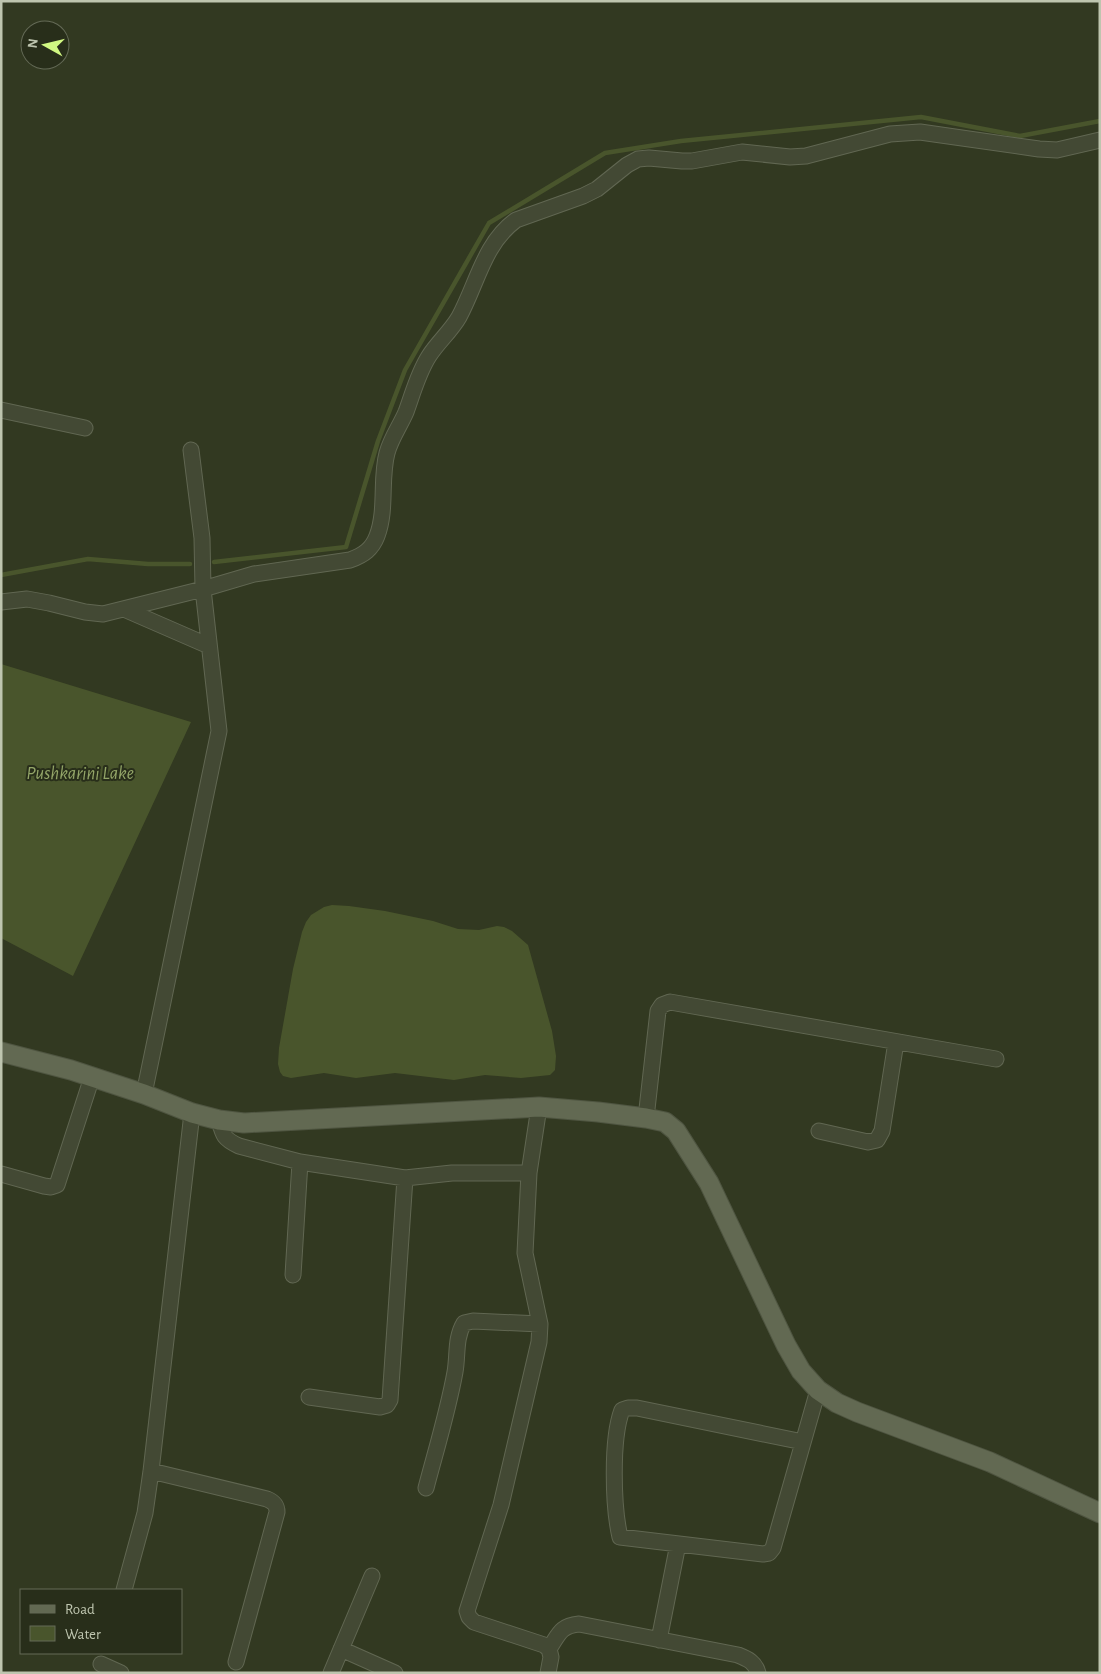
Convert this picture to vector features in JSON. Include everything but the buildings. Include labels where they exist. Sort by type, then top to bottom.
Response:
[{"type":"main road","points":[[1,1052],[92,1077],[144,1094],[192,1113],[219,1120],[244,1123],[539,1107],[646,1118],[665,1122],[676,1130],[709,1183],[786,1346],[801,1371],[818,1390],[837,1403],[857,1412],[990,1462],[1100,1513]]},
{"type":"street","points":[[1,602],[27,599],[85,612],[103,614],[254,574],[350,560],[364,555],[373,546],[378,533],[382,512],[386,454],[406,412],[420,372],[429,355],[458,319],[497,237],[516,220],[583,196],[638,159],[649,158],[682,162],[742,152],[790,157],[806,156],[903,132],[920,132],[1057,150],[1100,140]]},
{"type":"street","points":[[1,410],[85,428]]},
{"type":"street","points":[[144,1094],[219,731],[202,589],[202,538],[192,450]]},
{"type":"street","points":[[124,609],[209,646]]},
{"type":"street","points":[[646,1118],[658,1011],[662,1005],[670,1002],[996,1058]]},
{"type":"street","points":[[819,1131],[868,1142],[877,1140],[882,1131],[896,1042]]},
{"type":"street","points":[[1,1174],[44,1186],[51,1187],[57,1185],[92,1077]]},
{"type":"street","points":[[539,1107],[529,1173],[526,1253],[540,1324],[539,1342],[501,1505],[467,1610],[469,1617],[474,1622],[544,1645],[550,1649]]},
{"type":"street","points":[[124,1589],[145,1513],[192,1113]]},
{"type":"street","points":[[219,1120],[223,1136],[230,1142],[300,1162],[405,1178],[452,1173],[529,1173]]},
{"type":"street","points":[[293,1275],[300,1162]]},
{"type":"street","points":[[309,1397],[380,1407],[387,1405],[390,1400],[405,1178]]},
{"type":"street","points":[[426,1488],[456,1370],[458,1339],[464,1323],[540,1324]]},
{"type":"street","points":[[803,1442],[637,1408],[622,1410],[615,1449],[617,1523],[620,1537],[762,1554],[769,1553],[773,1548],[818,1390]]},
{"type":"street","points":[[151,1470],[267,1499],[274,1502],[277,1507],[236,1662]]},
{"type":"street","points":[[659,1640],[678,1544]]},
{"type":"street","points":[[331,1673],[372,1576]]},
{"type":"street","points":[[548,1673],[550,1649],[561,1630],[568,1625],[580,1624],[738,1655],[749,1659],[756,1666],[758,1673]]},
{"type":"street","points":[[341,1650],[395,1673]]},
{"type":"street","points":[[101,1663],[121,1673]]},
{"type":"water","name":"Pushkarini Lake","points":[[1,664],[191,722],[73,976],[1,938]]},
{"type":"water","points":[[332,905],[385,911],[433,921],[458,929],[479,930],[497,926],[512,931],[528,945],[552,1031],[556,1056],[555,1070],[550,1075],[521,1078],[485,1075],[454,1080],[395,1073],[356,1078],[324,1073],[291,1078],[283,1076],[278,1064],[279,1048],[293,969],[302,932],[311,915],[324,907]]},
{"type":"waterway","points":[[214,562],[346,547],[378,441],[405,370],[489,223],[605,153],[681,141],[921,117],[1020,136],[1100,121]]},
{"type":"waterway","points":[[1,575],[88,559],[148,564],[190,564]]}]
